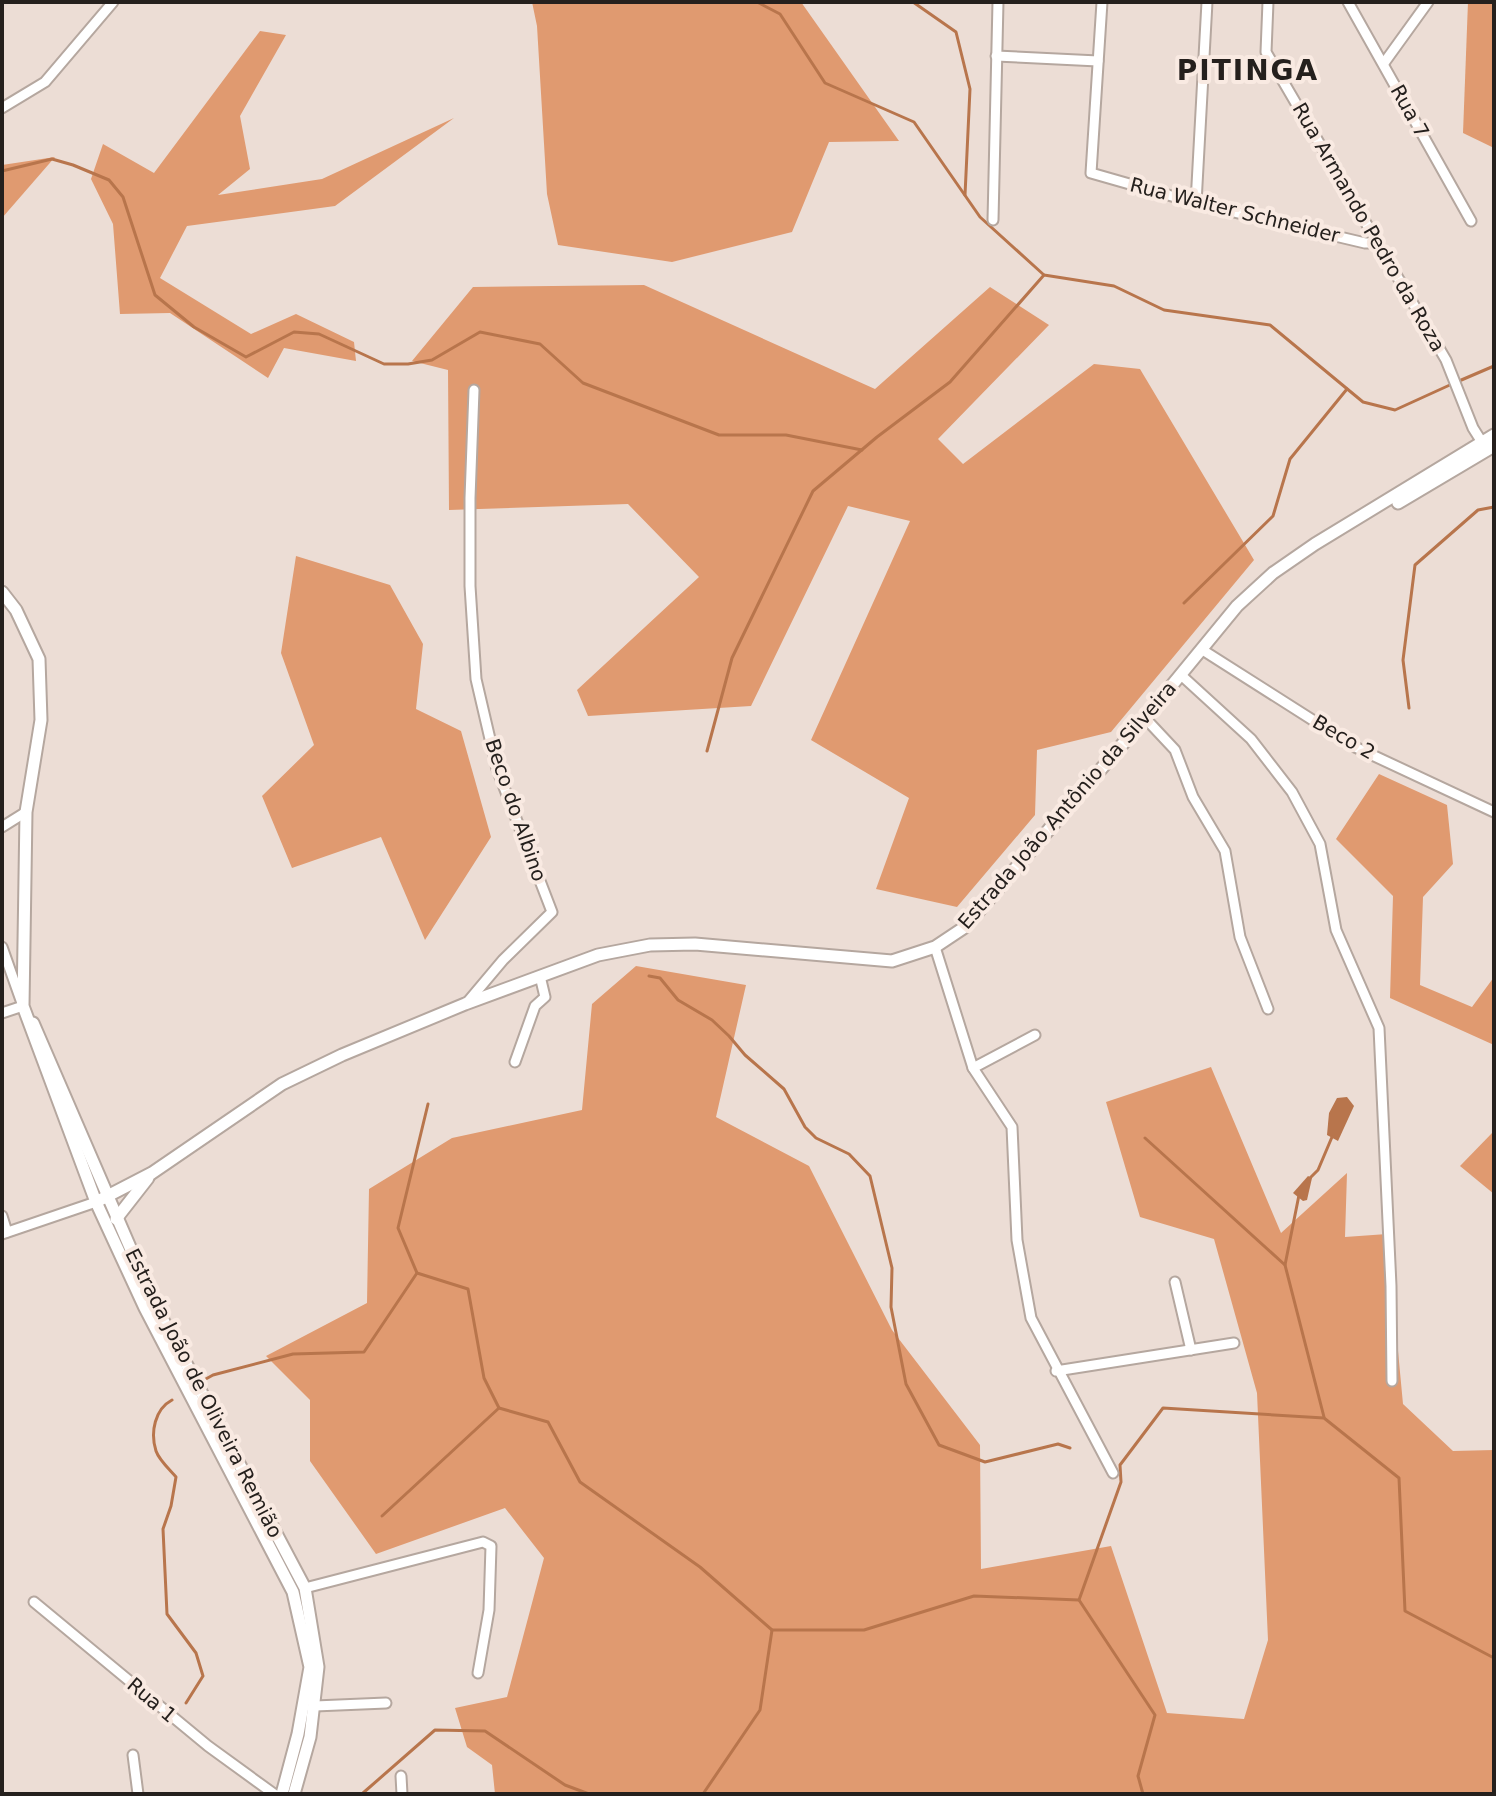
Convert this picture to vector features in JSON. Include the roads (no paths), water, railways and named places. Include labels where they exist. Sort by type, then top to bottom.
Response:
[{"type":"main road","name":"Estrada João Antônio da Silveira","points":[[96,1202],[152,1173],[282,1084],[342,1055],[465,1004],[598,955],[650,945],[695,944],[892,961],[935,947],[965,927],[1237,606],[1273,573],[1315,544],[1488,446],[1494,435]]},
{"type":"main road","name":"Estrada João de Oliveira Remião","points":[[2,592],[16,610],[39,659],[41,720],[26,812],[23,1006],[96,1202],[145,1308],[293,1592],[310,1667],[298,1734],[282,1794]]},
{"type":"main road","name":"Estrada João de Oliveira Remião","points":[[23,1006],[41,1037],[155,1305],[305,1588],[318,1667],[310,1737],[294,1794]]},
{"type":"main road","name":"Estrada João Antônio da Silveira","points":[[116,1219],[152,1173]]},
{"type":"main road","points":[[96,1202],[107,1218],[116,1219]]},
{"type":"street","points":[[2,108],[45,82],[113,2]]},
{"type":"street","points":[[993,220],[998,2]]},
{"type":"street","points":[[996,56],[1098,61],[1102,2]]},
{"type":"street","points":[[1196,203],[1207,2]]},
{"type":"street","name":"Rua Armando Pedro da Roza","points":[[1268,2],[1266,52],[1446,360],[1473,428],[1488,446]]},
{"type":"street","name":"Rua 7","points":[[1348,2],[1471,221]]},
{"type":"street","points":[[1384,63],[1428,2]]},
{"type":"street","name":"Rua Walter Schneider","points":[[1098,61],[1091,173],[1196,203],[1365,243],[1379,243]]},
{"type":"street","name":"Beco do Albino","points":[[465,1004],[503,960],[552,912],[497,769],[476,679],[470,542],[474,390]]},
{"type":"street","name":"Beco 2","points":[[1201,649],[1355,747],[1494,812]]},
{"type":"street","points":[[1181,675],[1251,739],[1292,792],[1320,844],[1336,930],[1379,1028],[1391,1286],[1392,1381]]},
{"type":"street","points":[[1145,718],[1175,750],[1193,797],[1225,851],[1240,937],[1268,1009]]},
{"type":"street","points":[[2,827],[26,812]]},
{"type":"street","points":[[2,947],[23,1006],[2,1013]]},
{"type":"street","points":[[935,947],[973,1068],[1012,1127],[1017,1240],[1031,1318],[1056,1371],[1113,1473]]},
{"type":"street","points":[[515,1062],[535,1006],[545,997],[540,976]]},
{"type":"street","points":[[973,1068],[1035,1035]]},
{"type":"street","points":[[2,1216],[5,1233],[96,1202]]},
{"type":"street","points":[[1175,1282],[1191,1350]]},
{"type":"street","points":[[1056,1371],[1234,1343]]},
{"type":"street","points":[[305,1588],[488,1543],[491,1546],[489,1610],[478,1673]]},
{"type":"street","name":"Rua 1","points":[[34,1602],[208,1746],[274,1794]]},
{"type":"street","points":[[315,1706],[386,1703]]},
{"type":"street","points":[[133,1755],[138,1794]]},
{"type":"street","points":[[401,1776],[402,1794]]},
{"type":"waterway","points":[[757,2],[780,14],[825,83],[914,122],[980,217],[1044,275],[1114,286],[1164,310],[1270,325],[1363,402],[1395,410],[1452,384]]},
{"type":"waterway","points":[[913,2],[956,32],[970,89],[965,195]]},
{"type":"waterway","points":[[2,171],[52,159],[109,180],[123,197],[155,295],[194,327],[246,357],[294,332],[319,334],[384,364],[408,364],[432,360],[480,332],[540,344],[583,383],[719,435],[786,435],[862,450]]},
{"type":"waterway","points":[[707,751],[732,658],[813,491],[877,437],[950,382],[1044,275]]},
{"type":"waterway","points":[[1459,381],[1494,366]]},
{"type":"waterway","points":[[1184,603],[1273,516],[1290,459],[1347,389]]},
{"type":"waterway","points":[[1409,708],[1403,660],[1415,565],[1478,510],[1494,507]]},
{"type":"waterway","points":[[649,976],[660,978],[678,1000],[712,1020],[745,1055],[784,1089],[805,1127],[816,1138],[849,1154],[870,1176],[892,1268],[891,1307],[906,1384],[939,1445],[985,1462],[1058,1444],[1070,1448]]},
{"type":"waterway","points":[[428,1104],[398,1228],[417,1273],[468,1289],[484,1378],[499,1408],[548,1422],[580,1482],[700,1567],[772,1630],[864,1630],[974,1596],[1079,1600]]},
{"type":"waterway","points":[[1309,1179],[1318,1170],[1332,1137]]},
{"type":"waterway","points":[[1145,1138],[1285,1265]]},
{"type":"waterway","points":[[1299,1195],[1285,1265],[1324,1417]]},
{"type":"waterway","points":[[204,1380],[293,1354],[364,1352],[417,1273]]},
{"type":"waterway","points":[[172,1400],[161,1409],[155,1422],[154,1444],[157,1454],[176,1477],[163,1529],[167,1614],[196,1653],[203,1676],[186,1703]]},
{"type":"waterway","points":[[382,1516],[499,1408]]},
{"type":"waterway","points":[[1143,1794],[1138,1776],[1155,1715],[1079,1600],[1121,1482],[1120,1465],[1163,1408],[1324,1418],[1399,1478],[1405,1611],[1494,1658]]},
{"type":"waterway","points":[[703,1794],[760,1710],[772,1630]]},
{"type":"waterway","points":[[363,1793],[435,1730],[485,1731],[565,1785],[589,1794]]},
{"type":"district","name":"PITINGA","points":[[1248,70]]}]
